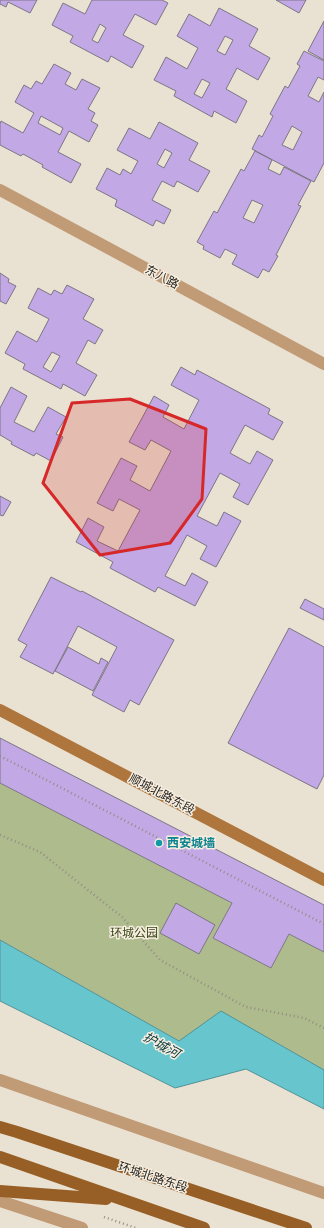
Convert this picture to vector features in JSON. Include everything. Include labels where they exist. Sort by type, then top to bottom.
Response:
[{"type":"main road","name":"环城北路东段","points":[[0,1127],[308,1228]]},
{"type":"main road","points":[[0,1157],[204,1228]]},
{"type":"main road","points":[[0,1191],[124,1200]]},
{"type":"street","name":"东八路","points":[[0,190],[324,364]]},
{"type":"street","name":"顺城北路东段","points":[[0,710],[324,880]]},
{"type":"street","points":[[0,1080],[324,1193]]},
{"type":"street","points":[[0,1200],[82,1228]]},
{"type":"path","points":[[0,756],[324,924]]},
{"type":"path","points":[[0,835],[40,852],[122,917],[160,960],[246,1007],[304,1018],[324,1028]]},
{"type":"highlighted area","points":[[130,399],[206,429],[202,499],[170,543],[100,555],[43,483],[72,403]]},
{"type":"green space","name":"环城公园","points":[[0,783],[232,903],[213,938],[271,968],[289,934],[324,952],[324,1077],[179,1041],[0,940]]},
{"type":"water","name":"护城河","points":[[0,940],[179,1041],[221,1011],[324,1070],[324,1109],[246,1069],[175,1088],[0,1001]]},
{"type":"building","points":[[0,0],[37,0],[30,13],[8,2],[6,7],[0,4]]},
{"type":"building","points":[[92,0],[162,0],[168,3],[156,25],[135,14],[123,35],[144,46],[132,68],[111,56],[108,62],[70,42],[73,36],[52,25],[63,3],[85,14]],"holes":[[[100,24],[106,28],[98,43],[92,40]]]},
{"type":"building","points":[[276,0],[306,0],[299,13]]},
{"type":"building","points":[[219,8],[258,29],[249,46],[270,58],[258,80],[237,68],[226,89],[247,101],[236,123],[214,111],[212,117],[174,96],[176,91],[154,80],[166,57],[187,69],[198,48],[177,36],[189,14],[210,26]],"holes":[[[225,36],[233,40],[225,55],[217,51]],[[202,79],[210,83],[202,98],[194,94]]]},
{"type":"building","points":[[324,21],[324,60],[308,51]]},
{"type":"building","points":[[304,51],[324,61],[324,80],[318,77],[308,96],[319,102],[324,92],[324,163],[314,182],[252,149],[259,135],[262,137],[273,116],[270,114],[285,86],[288,88],[300,66],[297,64]],"holes":[[[292,126],[302,132],[293,150],[282,145]]]},
{"type":"building","points":[[54,64],[71,73],[65,84],[76,90],[82,79],[100,88],[88,109],[95,113],[91,121],[98,125],[89,142],[69,131],[58,152],[81,164],[71,183],[42,167],[43,165],[23,154],[21,156],[0,145],[1,121],[23,133],[34,113],[15,102],[24,85],[31,89],[36,81],[42,84]],"holes":[[[41,116],[63,128],[60,135],[38,123]]]},
{"type":"building","points":[[159,122],[198,143],[189,160],[210,171],[198,192],[177,181],[174,187],[162,181],[152,200],[171,210],[164,224],[156,220],[153,226],[115,206],[117,200],[96,189],[107,168],[120,175],[123,169],[131,174],[138,161],[117,150],[129,128],[150,139]],"holes":[[[165,149],[172,153],[164,168],[157,164]]]},
{"type":"building","points":[[255,151],[272,160],[268,169],[280,175],[284,167],[311,181],[298,205],[301,206],[276,255],[278,256],[269,272],[263,269],[258,278],[232,264],[237,255],[225,249],[220,258],[203,249],[204,246],[197,242],[214,211],[217,213],[241,169],[244,171]],"holes":[[[252,200],[263,205],[254,223],[243,218]]]},
{"type":"building","points":[[0,273],[9,279],[8,282],[16,286],[6,304],[0,301]]},
{"type":"building","points":[[67,285],[94,299],[83,319],[103,330],[95,344],[88,340],[76,363],[97,375],[85,396],[63,384],[61,389],[23,369],[25,364],[5,353],[17,331],[37,342],[49,319],[28,308],[38,288],[51,295],[54,290],[62,294]],"holes":[[[52,352],[60,356],[51,372],[43,367]]]},
{"type":"building","points":[[181,367],[195,375],[197,370],[270,409],[268,414],[283,422],[273,440],[245,425],[230,453],[250,464],[257,451],[273,460],[248,505],[233,497],[240,484],[220,473],[197,516],[217,526],[224,512],[241,521],[216,567],[200,559],[207,546],[187,535],[165,576],[185,586],[192,573],[208,582],[195,606],[158,587],[155,592],[110,568],[113,562],[76,542],[88,518],[104,527],[97,541],[118,551],[140,510],[119,499],[113,511],[97,503],[121,458],[137,466],[130,480],[150,491],[171,451],[151,440],[145,450],[129,442],[154,396],[169,405],[163,417],[184,429],[199,400],[171,385]]},
{"type":"building","points":[[11,387],[27,396],[14,422],[34,432],[48,407],[66,417],[56,434],[63,437],[51,461],[36,453],[34,456],[11,444],[12,442],[0,435],[0,408]]},
{"type":"building","points":[[0,496],[11,502],[3,516],[0,515]]},
{"type":"building","points":[[51,577],[81,592],[82,591],[174,640],[139,705],[130,700],[124,712],[92,695],[117,647],[78,626],[53,674],[20,657],[27,645],[18,640]]},
{"type":"building","points":[[305,599],[324,609],[324,620],[300,608]]},
{"type":"building","points":[[289,628],[324,647],[324,775],[317,789],[228,743]]},
{"type":"building","points":[[68,647],[99,664],[101,658],[108,662],[93,691],[55,671]]},
{"type":"building","name":"西安城墙","points":[[0,738],[324,905],[324,952],[289,934],[271,968],[213,938],[232,903],[0,783]]},
{"type":"building","points":[[176,903],[215,925],[199,954],[160,933]]},
{"type":"place","name":"西安城墙","points":[[159,843]]}]
